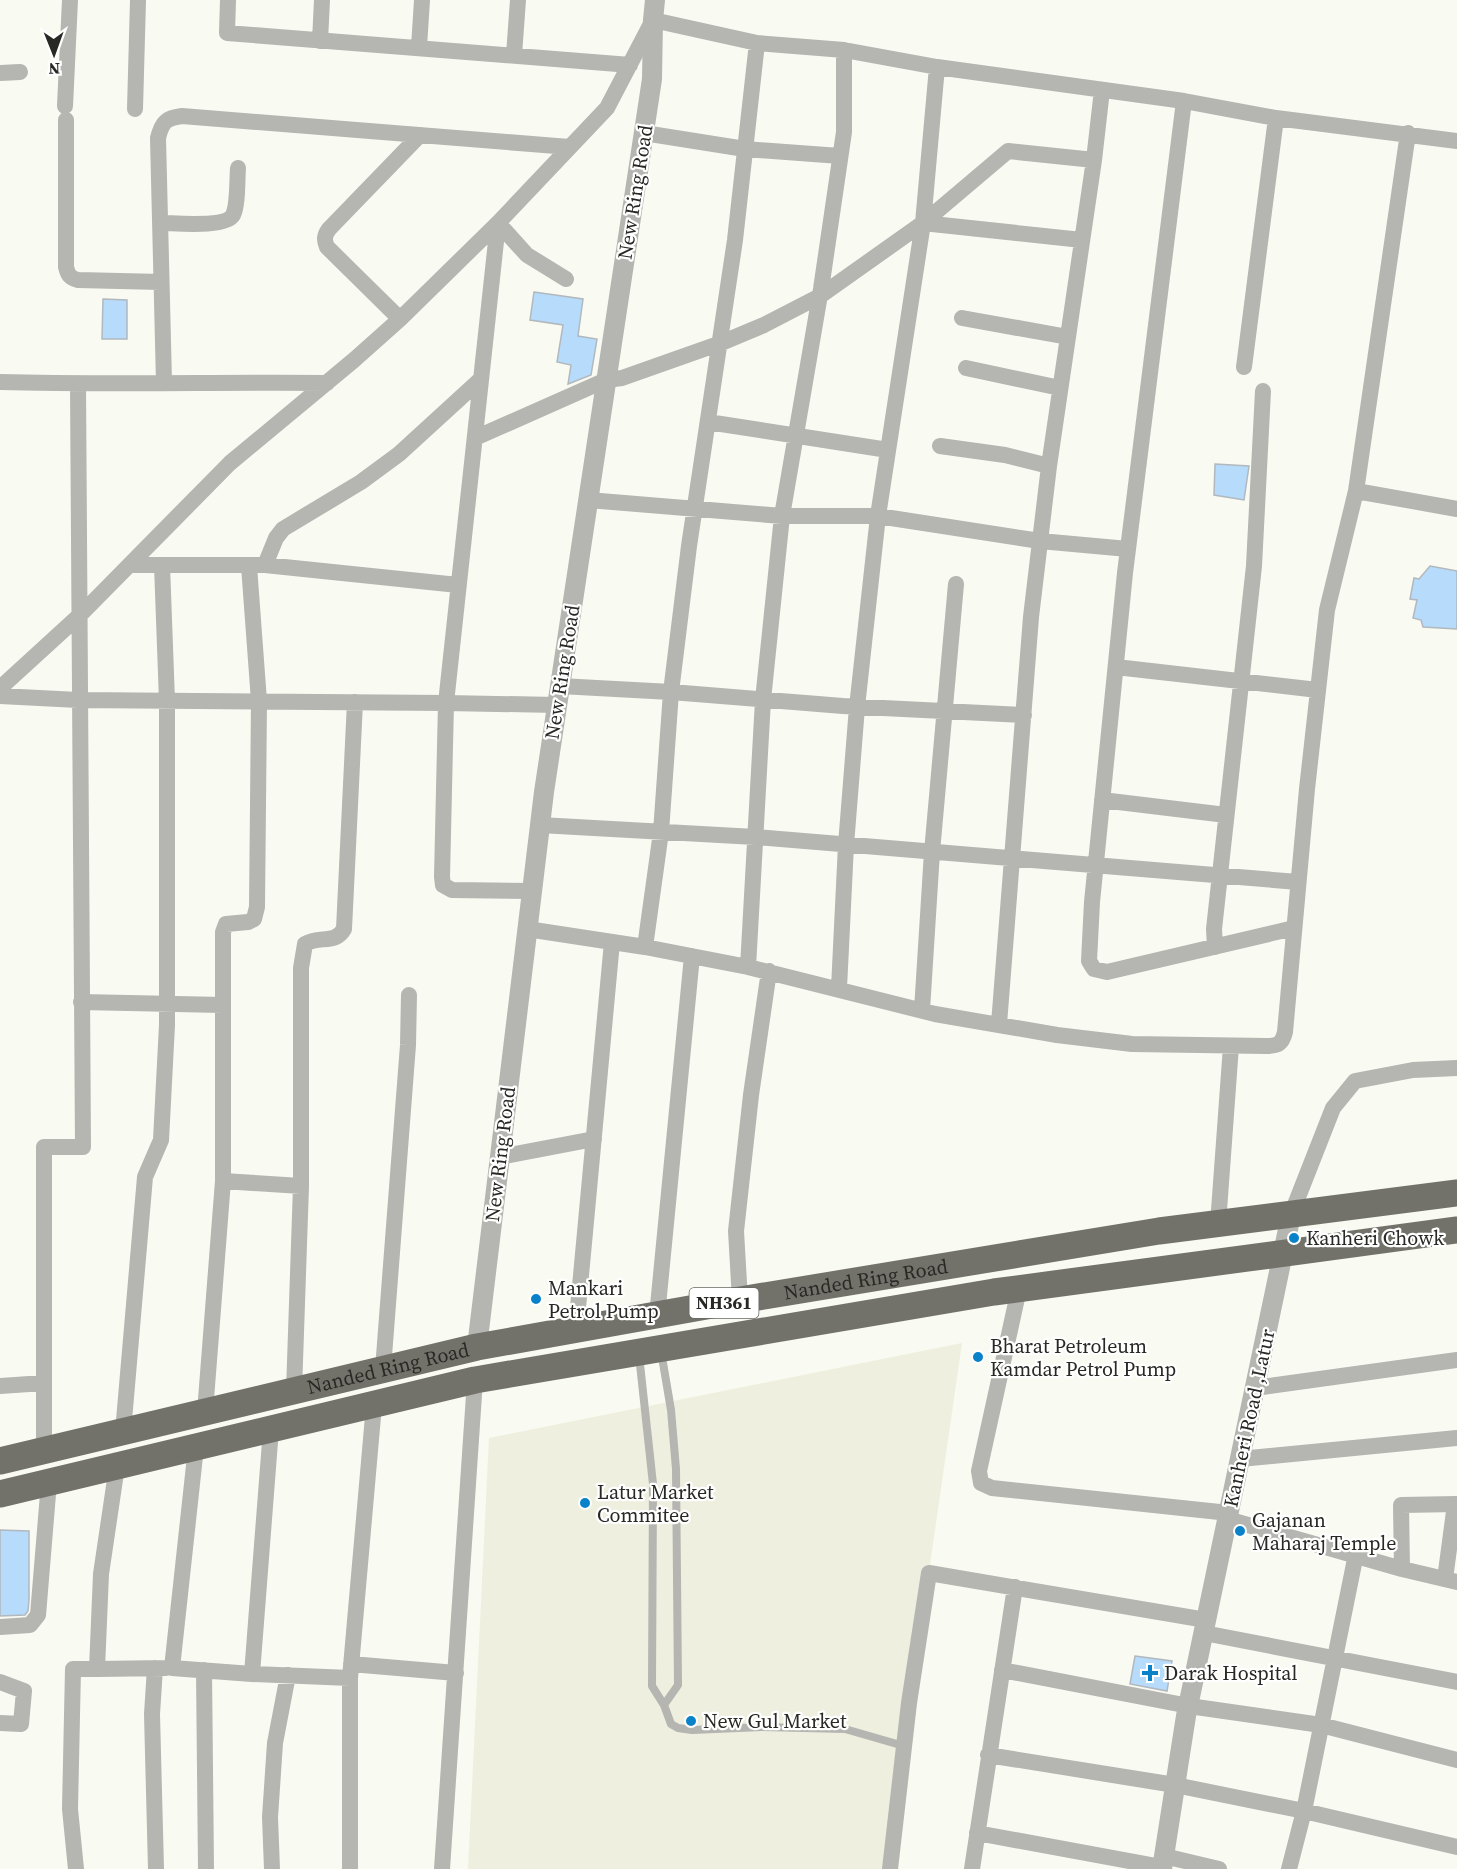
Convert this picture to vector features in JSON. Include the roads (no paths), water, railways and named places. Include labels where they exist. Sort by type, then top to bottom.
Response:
[{"type":"highway","name":"Nanded Ring Road","points":[[0,1461],[477,1347],[740,1300],[1159,1231],[1457,1193]]},
{"type":"highway","name":"NH361","points":[[0,1494],[475,1380],[1019,1289],[1457,1230]]},
{"type":"street","points":[[70,0],[66,113],[66,267],[68,274],[71,278],[78,280],[161,282]]},
{"type":"street","points":[[135,109],[138,0]]},
{"type":"street","points":[[228,0],[226,33],[630,65]]},
{"type":"street","points":[[320,41],[322,0]]},
{"type":"street","points":[[419,47],[422,0]]},
{"type":"street","points":[[514,55],[518,0]]},
{"type":"street","name":"New Ring Road","points":[[477,1347],[531,891],[558,696],[652,79],[653,20],[656,0]]},
{"type":"street","points":[[0,688],[80,615],[230,464],[400,319],[498,223],[607,108],[653,20],[757,43],[844,50],[937,68],[1184,101],[1276,118],[1457,141]]},
{"type":"street","points":[[645,947],[661,832],[671,692],[694,509],[721,343],[757,43]]},
{"type":"street","points":[[748,967],[763,700],[782,516],[820,296],[844,132],[844,50]]},
{"type":"street","points":[[839,988],[846,845],[857,707],[878,516],[923,223],[937,68]]},
{"type":"street","points":[[0,73],[20,72]]},
{"type":"street","points":[[999,1024],[1031,617],[1049,466],[1094,160],[1102,90]]},
{"type":"street","points":[[1184,101],[1128,549],[1095,866],[1089,961],[1094,969],[1107,972],[1294,928]]},
{"type":"street","points":[[164,382],[158,138],[161,124],[169,117],[182,116],[569,147]]},
{"type":"street","points":[[1244,367],[1276,118]]},
{"type":"street","points":[[644,133],[745,149],[840,156]]},
{"type":"street","points":[[527,928],[645,947],[769,971],[922,1010],[1057,1035],[1132,1044],[1276,1046],[1282,1042],[1285,1032],[1298,882],[1327,610],[1356,491],[1408,133]]},
{"type":"street","points":[[400,319],[327,247],[324,240],[329,229],[420,135]]},
{"type":"street","points":[[475,438],[606,380],[622,378],[721,343],[764,325],[820,296],[923,223],[1008,151],[1094,160]]},
{"type":"street","points":[[160,223],[217,223],[226,222],[232,218],[238,168]]},
{"type":"street","points":[[498,223],[527,255],[566,279]]},
{"type":"street","points":[[498,223],[446,703],[442,877],[443,885],[452,890],[531,891]]},
{"type":"street","points":[[923,223],[1082,240]]},
{"type":"street","points":[[962,318],[1068,337]]},
{"type":"street","points":[[966,368],[1060,388]]},
{"type":"street","points":[[206,1412],[223,1181],[224,926],[229,923],[248,922],[256,916],[259,701],[257,566],[283,529],[361,482],[399,454],[481,379]]},
{"type":"street","points":[[0,382],[78,384],[327,382]]},
{"type":"street","points":[[44,1451],[44,1148],[82,1147],[78,384]]},
{"type":"street","points":[[1215,947],[1214,929],[1219,876],[1254,566],[1263,391]]},
{"type":"street","points":[[708,422],[888,450]]},
{"type":"street","points":[[940,446],[1005,455],[1049,466]]},
{"type":"street","points":[[1356,491],[1457,509]]},
{"type":"street","points":[[588,500],[782,516],[878,516],[1040,541],[1128,549]]},
{"type":"street","points":[[130,565],[257,566],[459,585]]},
{"type":"street","points":[[123,1432],[146,1177],[161,1140],[167,1005],[167,700],[162,565]]},
{"type":"street","points":[[922,1010],[932,852],[956,584]]},
{"type":"street","points":[[1116,667],[1318,690]]},
{"type":"street","points":[[0,696],[78,700],[446,703],[671,692],[857,707],[1024,715]]},
{"type":"street","points":[[294,1391],[301,1186],[301,968],[305,944],[310,941],[336,939],[344,929],[355,702]]},
{"type":"street","points":[[1102,800],[1226,815]]},
{"type":"street","points":[[540,825],[755,837],[1298,882]]},
{"type":"street","points":[[576,1329],[612,942]]},
{"type":"street","points":[[657,1316],[692,956]]},
{"type":"street","points":[[740,1300],[736,1231],[750,1095],[769,971]]},
{"type":"street","points":[[383,1369],[408,1045],[409,994]]},
{"type":"street","points":[[81,1002],[223,1005]]},
{"type":"street","points":[[1218,1224],[1231,1046]]},
{"type":"street","points":[[1291,1215],[1333,1108],[1355,1081],[1413,1070],[1457,1068]]},
{"type":"street","points":[[500,1157],[594,1139]]},
{"type":"street","points":[[223,1181],[301,1186]]},
{"type":"street","name":"Kanheri Road ,Latur","points":[[1162,1864],[1189,1706],[1291,1215]]},
{"type":"street","points":[[1019,1289],[979,1471],[981,1483],[992,1488],[1228,1516],[1402,1569],[1451,1580],[1456,1504],[1401,1505],[1402,1569]]},
{"type":"street","points":[[1255,1388],[1457,1360]]},
{"type":"street","points":[[442,1869],[475,1380]]},
{"type":"street","points":[[0,1386],[44,1383]]},
{"type":"street","points":[[350,1869],[350,1671],[374,1405]]},
{"type":"street","points":[[252,1674],[271,1429]]},
{"type":"street","points":[[1240,1459],[1457,1438]]},
{"type":"street","points":[[172,1668],[196,1447]]},
{"type":"street","points":[[96,1669],[100,1574],[117,1466]]},
{"type":"street","points":[[0,1627],[30,1624],[38,1615],[49,1482]]},
{"type":"street","points":[[1289,1869],[1304,1811],[1356,1554]]},
{"type":"street","points":[[890,1869],[928,1573],[1016,1587],[1205,1626],[1335,1658],[1457,1682]]},
{"type":"street","points":[[972,1869],[1016,1587]]},
{"type":"street","points":[[155,1668],[152,1714],[156,1869]]},
{"type":"street","points":[[76,1869],[70,1809],[73,1669],[172,1668],[288,1675],[350,1671],[456,1672]]},
{"type":"street","points":[[204,1670],[206,1869]]},
{"type":"street","points":[[1002,1670],[1189,1706],[1321,1725],[1457,1760]]},
{"type":"street","points":[[272,1869],[270,1817],[275,1743],[288,1675]]},
{"type":"street","points":[[0,1682],[24,1691],[21,1724],[0,1723]]},
{"type":"street","points":[[988,1755],[1175,1785],[1304,1811],[1457,1847]]},
{"type":"street","points":[[977,1833],[1162,1864],[1220,1869]]},
{"type":"lane","points":[[649,1351],[671,1410],[676,1481],[678,1685],[664,1705]]},
{"type":"lane","points":[[649,1351],[653,1484],[652,1686],[664,1705],[671,1724],[678,1728],[692,1730],[773,1727],[844,1729],[904,1746]]},
{"type":"place","name":"Kanheri Chowk","points":[[1294,1238]]},
{"type":"place","name":"Mankari Petrol Pump","points":[[536,1299]]},
{"type":"place","name":"Bharat Petroleum Kamdar Petrol Pump","points":[[978,1357]]},
{"type":"place","name":"Latur Market Commitee","points":[[585,1503]]},
{"type":"place","name":"Gajanan Maharaj Temple","points":[[1240,1531]]},
{"type":"place","name":"Darak Hospital","points":[[1150,1673]]},
{"type":"place","name":"New Gul Market","points":[[691,1721]]}]
